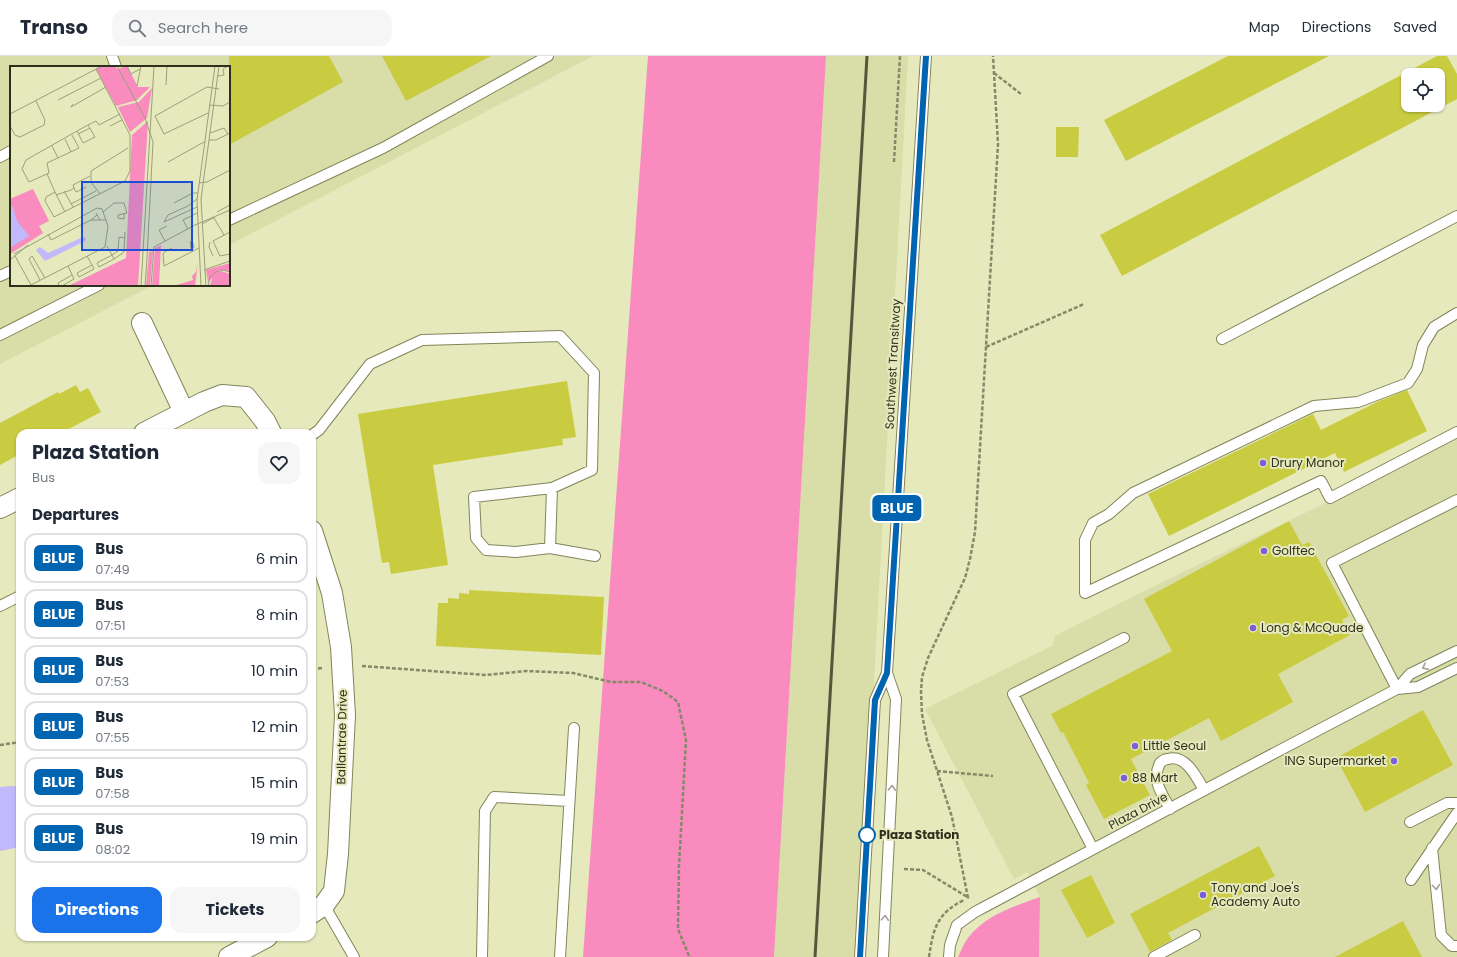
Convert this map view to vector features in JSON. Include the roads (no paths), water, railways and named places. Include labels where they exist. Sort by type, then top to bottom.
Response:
[{"type":"street","points":[[142,323],[184,412]]},
{"type":"street","points":[[152,429],[204,402],[222,395],[246,397],[265,421],[269,429]]},
{"type":"street","points":[[0,508],[16,500]]},
{"type":"street","name":"Ballantrae Drive","points":[[317,562],[332,593],[341,647],[345,715],[338,854],[334,891],[318,909]]},
{"type":"street","points":[[229,957],[259,941]]},
{"type":"lane","points":[[112,56],[116,66]]},
{"type":"lane","points":[[233,217],[383,148],[548,56]]},
{"type":"lane","name":"Southwest Transitway","points":[[860,957],[875,700],[887,673],[926,56]]},
{"type":"lane","points":[[0,157],[10,152]]},
{"type":"lane","points":[[1222,339],[1457,216]]},
{"type":"lane","points":[[0,276],[10,271]]},
{"type":"lane","points":[[0,335],[97,286]]},
{"type":"lane","points":[[1457,313],[1434,327],[1423,345],[1417,369],[1408,383],[1358,402],[1314,406],[1133,493],[1109,514],[1093,523],[1085,540],[1085,593],[1321,481],[1330,498],[1457,432]]},
{"type":"lane","points":[[316,432],[370,364],[422,340],[560,336],[594,373],[592,470],[552,488],[474,496],[476,538],[486,550],[516,552],[550,548],[595,556]]},
{"type":"lane","points":[[550,548],[552,488]]},
{"type":"lane","points":[[1397,689],[1332,563],[1457,500]]},
{"type":"lane","points":[[0,606],[16,598]]},
{"type":"lane","points":[[1093,849],[1013,694],[1124,638]]},
{"type":"lane","name":"Plaza Drive","points":[[949,957],[950,945],[957,925],[975,912],[1397,689],[1410,674],[1457,651]]},
{"type":"lane","name":"Plaza Drive","points":[[1397,689],[1418,687],[1457,668]]},
{"type":"lane","name":"Southwest Transitway","points":[[883,957],[896,699],[887,673]]},
{"type":"lane","points":[[560,957],[574,728]]},
{"type":"lane","points":[[1170,809],[1157,784],[1156,771],[1160,762],[1169,758],[1176,758],[1185,762],[1204,790]]},
{"type":"lane","points":[[482,957],[485,812],[494,797],[569,801]]},
{"type":"lane","points":[[1410,822],[1446,803],[1457,803]]},
{"type":"lane","points":[[1411,880],[1457,813]]},
{"type":"lane","points":[[1432,848],[1441,935],[1452,946],[1457,946]]},
{"type":"lane","points":[[318,909],[354,957]]},
{"type":"lane","points":[[1154,957],[1195,935]]},
{"type":"railway","points":[[815,957],[867,56]]},
{"type":"place","name":"Drury Manor","points":[[1263,463]]},
{"type":"place","name":"Golftec","points":[[1264,551]]},
{"type":"place","name":"Long & McQuade","points":[[1253,628]]},
{"type":"place","name":"Little Seoul","points":[[1135,746]]},
{"type":"place","name":"ING Supermarket","points":[[1394,761]]},
{"type":"place","name":"88 Mart","points":[[1124,778]]},
{"type":"place","name":"Plaza Station","points":[[867,835]]},
{"type":"place","name":"Tony and Joe's Academy Auto","points":[[1203,895]]}]
